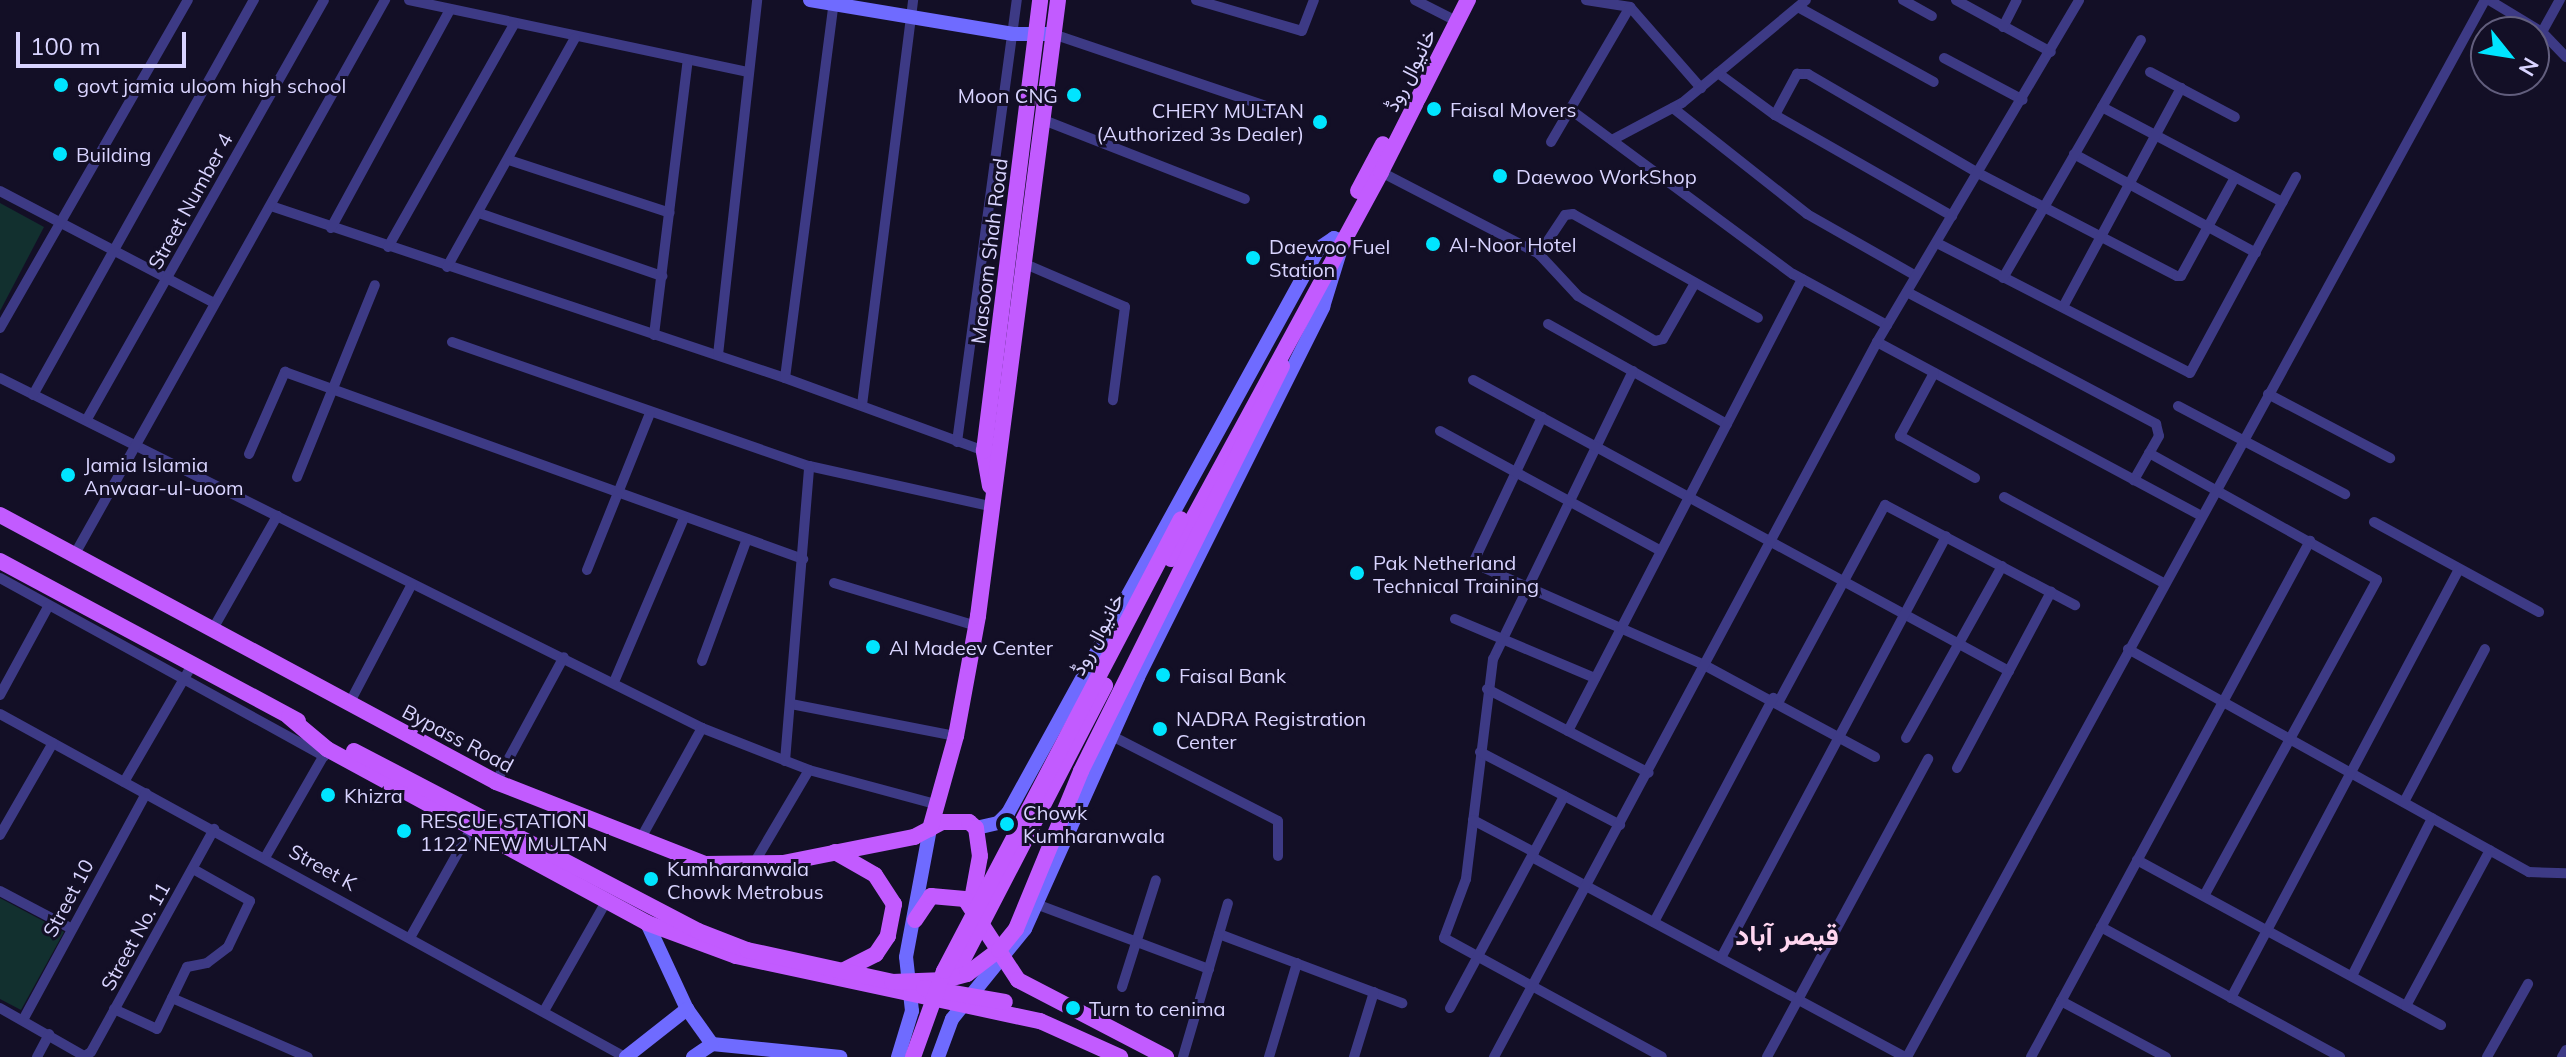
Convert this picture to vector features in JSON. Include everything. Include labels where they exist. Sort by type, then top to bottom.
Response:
[{"type":"main road","name":"Masoom Shah Road","points":[[930,829],[956,736],[994,507],[1041,119],[1044,34],[1040,0]]},
{"type":"main road","name":"Masoom Shah Road","points":[[994,507],[984,451],[1044,34],[1058,0]]},
{"type":"main road","name":"خانیوال روڈ","points":[[923,1057],[957,970],[1171,559],[1317,290],[1457,0]]},
{"type":"main road","name":"خانیوال روڈ","points":[[913,1057],[944,971],[1181,519],[1339,240],[1381,172],[1468,0]]},
{"type":"main road","points":[[892,982],[945,980],[967,974],[999,950],[1016,929],[1081,771],[1317,290]]},
{"type":"main road","name":"Bypass Road","points":[[0,515],[76,552],[496,782],[705,864],[752,867],[914,837],[955,820],[976,828]]},
{"type":"main road","points":[[0,561],[189,672],[289,717],[610,890],[698,931],[747,950],[1035,1009],[1145,1057]]},
{"type":"main road","points":[[289,717],[325,752],[647,923],[736,956],[962,1008],[1040,1021],[1120,1057]]},
{"type":"main road","points":[[971,905],[980,856],[976,828]]},
{"type":"main road","points":[[827,977],[868,962],[894,921],[894,904],[875,875],[835,852]]},
{"type":"main road","points":[[915,920],[919,908],[937,894],[955,895],[971,905],[1018,980],[1166,1057]]},
{"type":"street","points":[[0,328],[188,0]]},
{"type":"street","points":[[33,395],[254,0]]},
{"type":"street","name":"Street Number 4","points":[[87,419],[324,0]]},
{"type":"street","points":[[76,552],[385,0]]},
{"type":"street","points":[[409,0],[575,38],[748,72]]},
{"type":"street","points":[[718,355],[757,0]]},
{"type":"street","points":[[810,0],[912,8],[1013,34],[1044,34],[1280,111]]},
{"type":"street","points":[[957,442],[1017,0]]},
{"type":"street","points":[[1196,0],[1302,31],[1314,0]]},
{"type":"street","points":[[1415,0],[1449,17]]},
{"type":"street","points":[[1586,0],[1630,7],[1701,88]]},
{"type":"street","points":[[1903,0],[1932,16]]},
{"type":"street","points":[[1956,0],[2051,52]]},
{"type":"street","points":[[2003,27],[2017,0]]},
{"type":"street","points":[[1496,1056],[1774,542],[1877,342],[2023,100],[2079,0]]},
{"type":"street","points":[[1473,820],[1586,886],[1906,1057],[2487,0],[2514,16]]},
{"type":"street","points":[[2550,18],[2560,0]]},
{"type":"street","points":[[785,378],[834,2]]},
{"type":"street","points":[[1612,140],[1673,108],[1701,88],[1802,3],[1934,82]]},
{"type":"street","points":[[1551,142],[1630,7]]},
{"type":"street","points":[[862,405],[912,8]]},
{"type":"street","points":[[331,228],[450,10]]},
{"type":"street","points":[[388,247],[514,24]]},
{"type":"street","points":[[447,267],[575,38]]},
{"type":"street","points":[[2003,278],[2141,40]]},
{"type":"street","points":[[2550,40],[2566,57]]},
{"type":"street","points":[[1944,58],[2023,100]]},
{"type":"street","points":[[654,335],[688,60]]},
{"type":"street","points":[[1775,115],[1802,72],[1978,173],[2181,276],[2234,179]]},
{"type":"street","points":[[2150,72],[2235,117]]},
{"type":"street","points":[[1718,73],[1775,115],[1952,216]]},
{"type":"street","points":[[2063,307],[2181,88]]},
{"type":"street","points":[[2102,107],[2282,202]]},
{"type":"street","points":[[1673,108],[1807,214],[1916,276]]},
{"type":"street","points":[[1571,110],[1802,279],[1887,325]]},
{"type":"street","points":[[1041,119],[1245,199]]},
{"type":"street","points":[[2074,154],[2256,253]]},
{"type":"street","points":[[509,160],[670,213]]},
{"type":"street","points":[[1381,172],[1539,254],[1587,303],[1655,341],[1663,339],[1695,283]]},
{"type":"street","points":[[1937,243],[2190,373],[2296,177]]},
{"type":"street","points":[[0,191],[214,303]]},
{"type":"street","points":[[271,206],[785,378],[984,451]]},
{"type":"street","points":[[479,213],[662,276]]},
{"type":"street","points":[[1539,254],[1569,213],[1758,318]]},
{"type":"street","points":[[976,828],[998,823],[1008,813],[1319,248],[1339,240]]},
{"type":"street","name":"خانیوال روڈ","points":[[938,1057],[962,1008],[1003,958],[1036,904],[1112,736],[1323,307],[1339,240]]},
{"type":"street","points":[[1023,263],[1125,307],[1113,400]]},
{"type":"street","points":[[1568,731],[1802,279]]},
{"type":"street","points":[[297,477],[375,285]]},
{"type":"street","points":[[1907,292],[2156,424],[2159,436],[2134,480]]},
{"type":"street","points":[[1548,324],[1727,424]]},
{"type":"street","points":[[452,342],[809,466],[994,507]]},
{"type":"street","points":[[1877,342],[2201,516]]},
{"type":"street","points":[[1633,371],[1502,639],[1487,689],[1466,879],[1444,938],[1662,1057]]},
{"type":"street","points":[[249,454],[285,372],[803,559]]},
{"type":"street","points":[[1934,373],[1900,436],[1975,478]]},
{"type":"street","points":[[0,378],[702,728],[809,770],[939,805]]},
{"type":"street","points":[[1473,380],[2009,671]]},
{"type":"street","points":[[2268,394],[2390,458]]},
{"type":"street","points":[[2178,406],[2345,494]]},
{"type":"street","points":[[587,570],[650,413]]},
{"type":"street","points":[[1542,417],[1473,563],[1526,590],[1706,666],[1776,700],[1875,757]]},
{"type":"street","points":[[1440,431],[1661,551]]},
{"type":"street","points":[[2149,453],[2377,580],[2204,896]]},
{"type":"street","points":[[785,761],[809,466]]},
{"type":"street","points":[[2004,497],[2164,583]]},
{"type":"street","points":[[1654,922],[1882,507],[1946,536],[2075,605]]},
{"type":"street","points":[[214,627],[277,516]]},
{"type":"street","points":[[614,682],[684,518]]},
{"type":"street","points":[[2374,522],[2539,612]]},
{"type":"street","points":[[1721,958],[1946,536]]},
{"type":"street","points":[[702,661],[747,539]]},
{"type":"street","points":[[2031,1057],[2310,541]]},
{"type":"street","points":[[1906,738],[2002,566]]},
{"type":"street","points":[[2231,998],[2459,569]]},
{"type":"street","points":[[0,578],[189,672],[325,752],[266,856]]},
{"type":"street","points":[[834,583],[976,626]]},
{"type":"street","points":[[350,702],[412,584]]},
{"type":"street","points":[[1957,768],[2051,592]]},
{"type":"street","points":[[0,695],[49,605]]},
{"type":"street","points":[[1455,619],[1595,678]]},
{"type":"street","points":[[2128,649],[2529,872],[2566,873]]},
{"type":"street","points":[[2404,802],[2485,649]]},
{"type":"street","points":[[496,782],[564,657]]},
{"type":"street","points":[[124,782],[189,672]]},
{"type":"street","points":[[1487,689],[1649,773]]},
{"type":"street","points":[[791,704],[956,736]]},
{"type":"street","name":"Street K","points":[[0,714],[266,856],[626,1057]]},
{"type":"street","points":[[641,838],[702,728]]},
{"type":"street","points":[[1112,736],[1278,821],[1278,856]]},
{"type":"street","points":[[0,835],[53,743]]},
{"type":"street","points":[[1480,752],[1620,825]]},
{"type":"street","points":[[1767,1057],[1928,759]]},
{"type":"street","points":[[752,867],[809,770]]},
{"type":"street","name":"Street 10","points":[[23,1020],[146,793]]},
{"type":"street","points":[[1450,1008],[1564,796]]},
{"type":"street","points":[[2352,976],[2432,818]]},
{"type":"street","name":"Street No. 11","points":[[84,1057],[91,1052],[214,829]]},
{"type":"street","points":[[411,936],[471,829]]},
{"type":"street","points":[[898,1057],[912,1011],[907,996],[906,957],[930,829]]},
{"type":"street","points":[[2406,1006],[2490,850]]},
{"type":"street","points":[[2137,860],[2441,1025]]},
{"type":"street","points":[[114,1009],[157,1029],[187,967],[207,963],[228,947],[250,901],[193,869]]},
{"type":"street","points":[[1122,987],[1156,880]]},
{"type":"street","points":[[0,891],[72,929]]},
{"type":"street","points":[[544,1011],[606,902]]},
{"type":"street","points":[[1183,1057],[1228,903]]},
{"type":"street","points":[[1036,904],[1209,969]]},
{"type":"street","points":[[647,923],[687,1009],[712,1044]]},
{"type":"street","points":[[2101,927],[2340,1057]]},
{"type":"street","points":[[1219,934],[1402,1003]]},
{"type":"street","points":[[1269,1057],[1297,963]]},
{"type":"street","points":[[2487,1057],[2528,984]]},
{"type":"street","points":[[1354,1057],[1374,992]]},
{"type":"street","points":[[172,998],[308,1057]]},
{"type":"street","points":[[2061,1001],[2166,1057]]},
{"type":"street","points":[[0,1008],[84,1057]]},
{"type":"street","points":[[626,1057],[687,1009]]},
{"type":"street","points":[[37,1057],[49,1034]]},
{"type":"street","points":[[693,1057],[712,1044],[840,1057]]},
{"type":"street","points":[[2562,1057],[2566,1050]]},
{"type":"green space","points":[[0,203],[44,227],[0,311]]},
{"type":"green space","points":[[0,898],[64,932],[21,1010],[0,999]]},
{"type":"place","name":"govt jamia uloom high school","points":[[61,85]]},
{"type":"place","name":"Moon CNG","points":[[1074,95]]},
{"type":"place","name":"Faisal Movers","points":[[1434,109]]},
{"type":"place","name":"CHERY MULTAN (Authorized 3s Dealer)","points":[[1320,122]]},
{"type":"place","name":"Building","points":[[60,154]]},
{"type":"place","name":"Daewoo WorkShop","points":[[1500,176]]},
{"type":"place","name":"Al-Noor Hotel","points":[[1433,244]]},
{"type":"place","name":"Daewoo Fuel Station","points":[[1253,258]]},
{"type":"place","name":"Jamia Islamia Anwaar-ul-uoom","points":[[68,475]]},
{"type":"place","name":"Pak Netherland Technical Training","points":[[1357,573]]},
{"type":"place","name":"Al Madeev Center","points":[[873,647]]},
{"type":"place","name":"Faisal Bank","points":[[1163,675]]},
{"type":"place","name":"NADRA Registration Center","points":[[1160,729]]},
{"type":"place","name":"Khizra","points":[[328,795]]},
{"type":"place","name":"Chowk Kumharanwala","points":[[1007,824]]},
{"type":"place","name":"RESCUE STATION 1122 NEW MULTAN","points":[[404,831]]},
{"type":"place","name":"Kumharanwala Chowk Metrobus","points":[[651,879]]},
{"type":"place","name":"Turn to cenima","points":[[1073,1008]]},
{"type":"district","name":"قیصر آباد","points":[[1787,935]]}]
